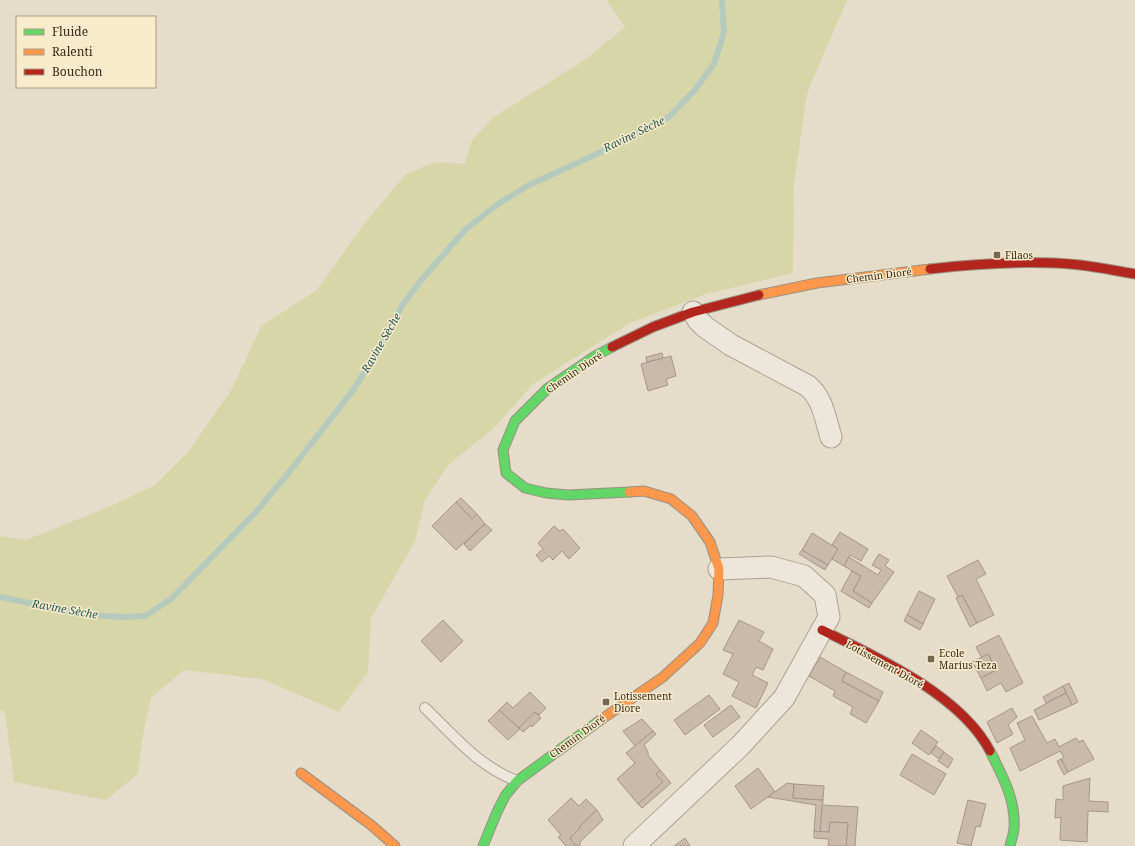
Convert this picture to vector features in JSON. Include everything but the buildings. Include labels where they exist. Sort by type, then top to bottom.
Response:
[{"type":"street","name":"Chemin Dioré","points":[[483,846],[505,794],[516,781],[622,704],[663,677],[700,643],[713,622],[718,595],[719,569],[710,542],[692,516],[671,499],[644,491],[568,495],[546,493],[525,488],[506,474],[503,450],[515,421],[548,388],[595,356],[653,327],[693,312],[751,297],[816,283],[983,263],[1042,262],[1081,265],[1135,274]]},
{"type":"street","points":[[693,312],[705,327],[718,336],[808,386],[816,393],[822,404],[831,437]]},
{"type":"street","points":[[634,846],[740,746],[784,698],[829,617],[825,595],[804,576],[771,567],[719,569]]},
{"type":"street","name":"Lotissement Dioré","points":[[822,630],[873,655],[920,682],[960,712],[986,743],[1003,776],[1012,802],[1014,828],[1010,846]]},
{"type":"street","points":[[301,773],[371,825],[395,846]]},
{"type":"lane","points":[[425,708],[485,765],[501,775],[516,781]]},
{"type":"green space","points":[[606,0],[847,0],[807,93],[794,184],[793,273],[706,294],[630,323],[533,384],[494,428],[448,465],[425,500],[415,541],[371,618],[368,672],[339,712],[262,679],[184,670],[151,698],[143,734],[138,774],[106,800],[14,782],[5,712],[0,710],[0,536],[26,540],[111,506],[155,485],[188,452],[232,389],[261,326],[317,290],[361,228],[405,175],[435,162],[465,164],[472,140],[494,117],[586,59],[625,27]]},
{"type":"waterway","name":"Ravine Sèche","points":[[0,597],[87,615],[124,617],[145,616],[171,599],[256,512],[290,471],[354,389],[386,337],[403,304],[423,278],[466,229],[498,204],[529,185],[603,151],[669,117],[694,91],[714,64],[724,32],[722,0]]},
{"type":"traffic: fast","points":[[612,347],[595,356],[548,388],[515,421],[503,450],[506,473],[525,488],[546,493],[568,495],[629,492]]},
{"type":"traffic: fast","points":[[483,846],[505,796],[517,781],[599,721]]},
{"type":"traffic: fast","points":[[990,751],[1007,788],[1013,808],[1014,830],[1010,846]]},
{"type":"traffic: slow","points":[[759,295],[817,283],[930,269]]},
{"type":"traffic: slow","points":[[599,721],[663,677],[700,643],[713,623],[718,595],[719,569],[710,542],[692,516],[671,499],[644,491],[629,492]]},
{"type":"traffic: slow","points":[[301,773],[371,825],[395,846]]},
{"type":"traffic: jam","points":[[930,269],[1024,262],[1061,263],[1135,274]]},
{"type":"traffic: jam","points":[[612,347],[653,327],[693,312],[759,295]]},
{"type":"traffic: jam","points":[[822,630],[892,665],[939,695],[959,712],[977,731],[990,751]]},
{"type":"place","name":"Filaos","points":[[997,255]]},
{"type":"place","name":"Ecole Marius Teza","points":[[931,659]]},
{"type":"place","name":"Lotissement Diore","points":[[606,702]]}]
